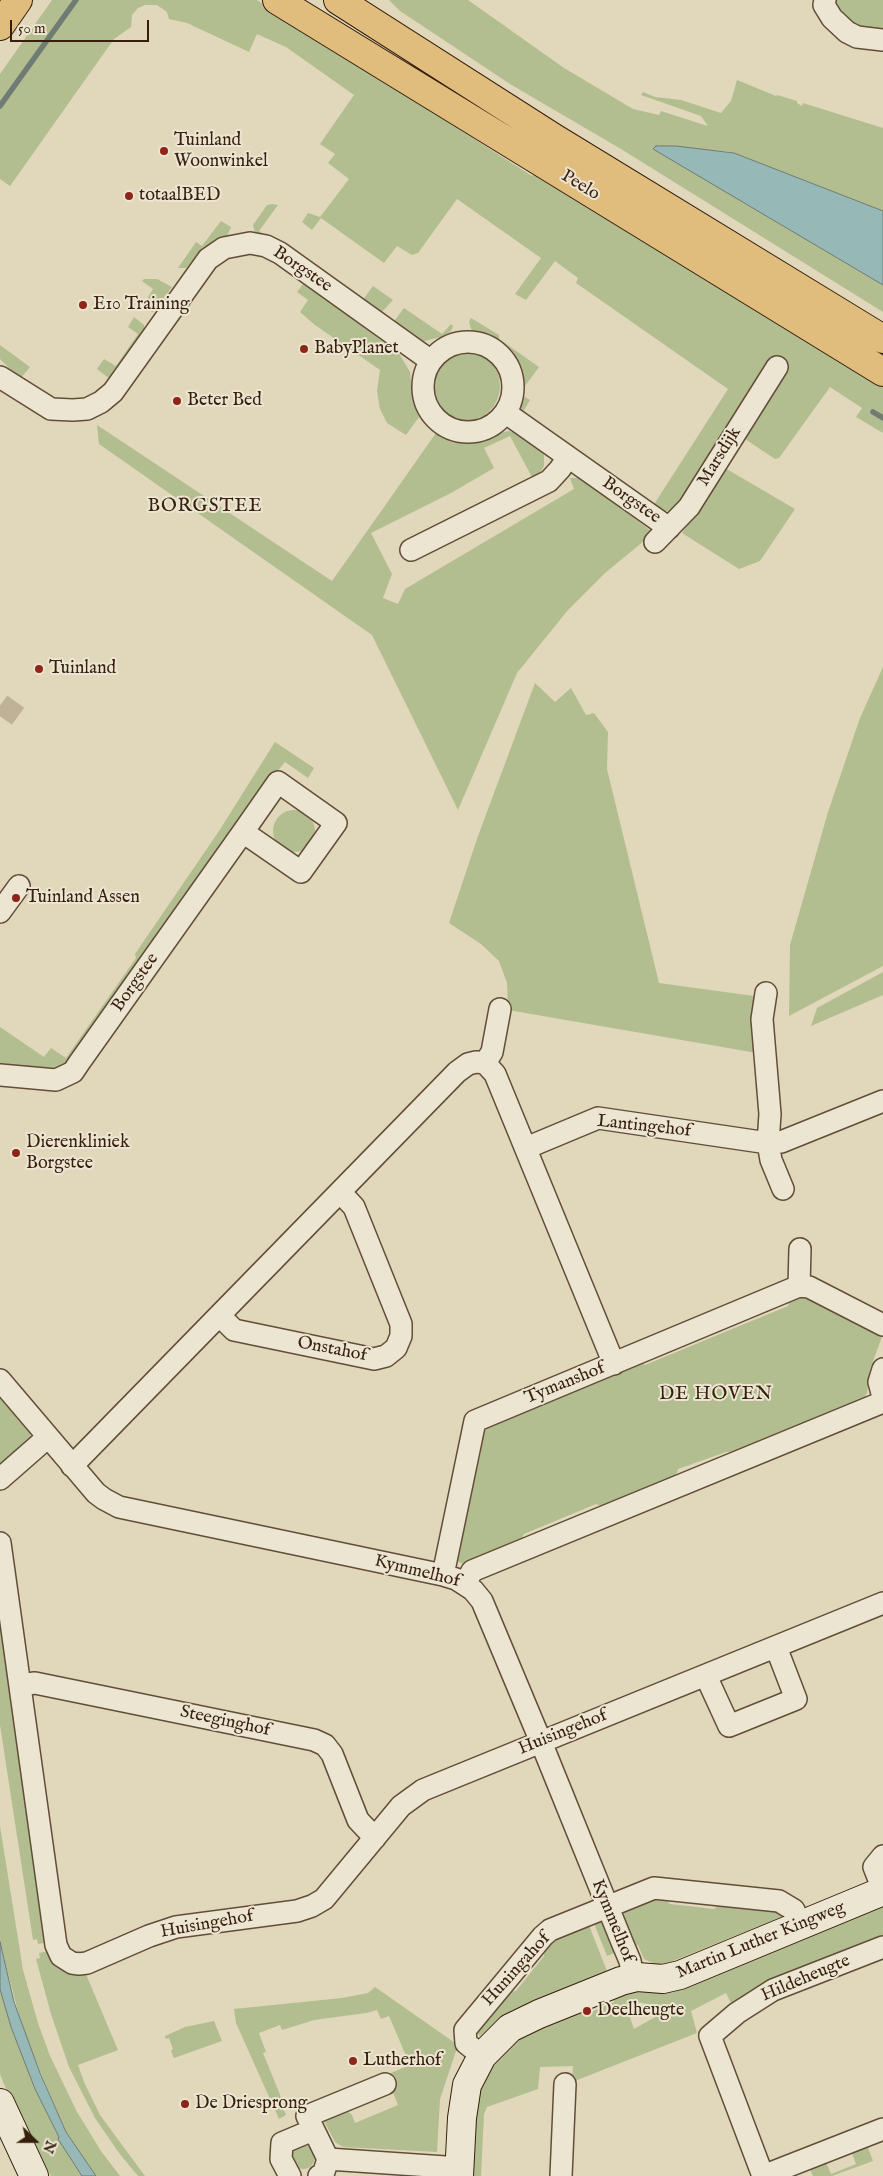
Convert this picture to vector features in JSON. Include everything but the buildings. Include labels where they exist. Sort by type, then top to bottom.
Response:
[{"type":"main road","points":[[0,26],[18,0]]},
{"type":"main road","name":"Peelo","points":[[278,0],[883,372]]},
{"type":"main road","name":"Peelo","points":[[338,0],[554,138],[883,339]]},
{"type":"street","points":[[825,0],[824,5],[832,18],[847,32],[857,37],[883,40]]},
{"type":"street","name":"Borgstee","points":[[0,377],[51,409],[73,410],[87,408],[101,402],[114,392],[208,259],[224,248],[250,243],[266,246],[280,254],[431,361]]},
{"type":"street","points":[[461,342],[476,342],[490,347],[502,356],[510,369],[514,384],[512,399],[506,412],[495,424],[480,431],[463,432],[448,428],[434,417],[424,396],[425,372],[431,361],[444,348],[461,342]]},
{"type":"street","name":"Marsdijk","points":[[662,535],[689,507],[778,367]]},
{"type":"street","name":"Borgstee","points":[[506,412],[568,457],[662,535]]},
{"type":"street","points":[[411,550],[548,481],[560,470],[568,457]]},
{"type":"street","name":"Borgstee","points":[[0,1076],[56,1080],[73,1072],[243,832]]},
{"type":"street","points":[[0,912],[19,886]]},
{"type":"street","points":[[766,993],[762,1019],[770,1114],[768,1143],[771,1160],[783,1189]]},
{"type":"street","points":[[485,1063],[492,1052],[500,1008]]},
{"type":"street","points":[[72,1466],[457,1072],[468,1064],[476,1062],[485,1063],[495,1074],[614,1364]]},
{"type":"street","name":"Lantingehof","points":[[526,1148],[598,1118],[768,1143],[781,1142],[883,1101]]},
{"type":"street","name":"Onstahof","points":[[220,1316],[234,1330],[374,1359],[386,1356],[396,1348],[401,1336],[401,1324],[354,1207],[340,1192]]},
{"type":"street","points":[[800,1249],[799,1286],[809,1287],[883,1325]]},
{"type":"street","name":"Tymanshof","points":[[442,1575],[475,1421],[799,1286]]},
{"type":"street","points":[[883,1369],[880,1382],[883,1397]]},
{"type":"street","name":"Kymmelhof","points":[[0,1380],[96,1493],[104,1500],[119,1507],[442,1575],[466,1584],[482,1601],[630,1961],[633,1978]]},
{"type":"street","points":[[466,1584],[472,1571],[883,1402]]},
{"type":"street","points":[[0,1479],[48,1437]]},
{"type":"street","name":"Huisingehof","points":[[0,1543],[56,1945],[61,1956],[72,1963],[87,1963],[149,1936],[176,1927],[297,1911],[312,1906],[324,1899],[401,1806],[424,1790],[883,1603]]},
{"type":"street","points":[[706,1676],[729,1726],[796,1699],[776,1647]]},
{"type":"street","name":"Steeginghof","points":[[20,1685],[35,1683],[314,1740],[325,1745],[332,1754],[358,1820],[375,1838]]},
{"type":"street","points":[[883,1856],[874,1867],[883,1891]]},
{"type":"street","name":"Huningahof","points":[[482,2056],[466,2043],[465,2030],[550,1930],[654,1888],[780,1901],[794,1910],[800,1926]]},
{"type":"street","name":"Martin Luther Kingweg","points":[[313,2130],[324,2168],[455,2170],[464,2101],[472,2075],[482,2056],[504,2033],[519,2023],[633,1978],[669,1979],[883,1891]]},
{"type":"street","name":"Hildeheugte","points":[[763,2176],[710,2036],[737,2012],[773,1990],[883,1948]]},
{"type":"street","points":[[290,2176],[282,2159],[282,2143],[313,2130],[307,2116],[385,2084]]},
{"type":"street","points":[[561,2176],[565,2084]]},
{"type":"street","points":[[0,2103],[35,2172]]},
{"type":"street","points":[[763,2176],[883,2129]]},
{"type":"green space","points":[[52,0],[257,0],[532,176],[535,173],[883,386],[883,433],[856,417],[862,408],[830,387],[779,458],[775,459],[742,437],[788,365],[774,356],[679,502],[672,510],[659,513],[653,506],[728,389],[576,283],[578,278],[555,261],[526,300],[515,294],[541,258],[457,199],[418,253],[412,255],[397,246],[384,263],[321,218],[312,230],[302,222],[308,213],[320,217],[349,179],[328,163],[335,154],[320,144],[354,95],[286,47],[257,34],[249,52],[187,23],[169,19],[167,12],[157,5],[145,5],[138,8],[132,15],[131,27],[114,39],[10,186],[0,179],[0,74]]},
{"type":"green space","points":[[389,0],[468,0],[564,68],[633,109],[659,115],[661,111],[708,126],[701,116],[641,95],[643,92],[655,97],[681,100],[721,113],[731,101],[737,80],[776,96],[797,101],[802,106],[803,103],[883,128],[883,211],[734,153],[654,148],[883,285],[883,312],[621,149],[510,84],[400,11]]},
{"type":"green space","points":[[833,0],[883,0],[883,32],[855,27],[833,6]]},
{"type":"green space","points":[[267,205],[278,205],[259,231],[268,237],[255,233],[253,225]]},
{"type":"green space","points":[[221,221],[231,227],[227,236],[204,247],[186,268],[178,268],[196,242],[202,246]]},
{"type":"green space","points":[[144,279],[157,279],[172,287],[153,312],[142,307],[153,289],[142,281]]},
{"type":"green space","points":[[303,284],[308,285],[400,355],[410,372],[413,403],[419,417],[406,435],[387,423],[380,409],[377,391],[380,370],[315,325],[300,312],[308,300],[297,292]]},
{"type":"green space","points":[[373,286],[393,300],[381,313],[362,301]]},
{"type":"green space","points":[[404,308],[442,334],[451,324],[453,326],[451,331],[444,336],[421,342],[392,324]]},
{"type":"green space","points":[[134,317],[144,325],[144,329],[110,379],[97,369],[104,359],[116,366],[138,334],[128,327]]},
{"type":"green space","points":[[471,318],[499,335],[499,339],[539,367],[522,390],[522,395],[530,400],[523,412],[527,417],[520,410],[520,377],[514,358],[503,345],[491,338],[472,332],[469,322]]},
{"type":"green space","points":[[0,345],[30,367],[20,379],[0,359]]},
{"type":"green space","points":[[472,351],[485,357],[494,366],[498,372],[500,386],[498,400],[490,411],[479,419],[458,421],[451,419],[440,411],[432,400],[430,379],[432,372],[440,361],[451,353]]},
{"type":"green space","points":[[97,425],[332,581],[436,433],[446,438],[468,443],[479,442],[499,433],[509,431],[539,449],[544,455],[544,466],[533,479],[510,436],[484,448],[494,468],[451,493],[371,533],[392,574],[383,598],[398,604],[405,589],[574,489],[570,478],[581,478],[651,531],[650,536],[605,573],[568,610],[517,673],[458,810],[372,635],[99,444]]},
{"type":"green space","points":[[725,468],[795,509],[760,561],[739,569],[682,533]]},
{"type":"green space","points":[[883,667],[883,966],[789,1016],[790,945],[828,812],[860,718]]},
{"type":"green space","points":[[535,683],[555,702],[571,688],[586,715],[594,713],[608,732],[607,769],[659,983],[754,996],[757,1053],[508,1010],[507,983],[499,961],[481,944],[449,923],[478,836]]},
{"type":"green space","points":[[275,742],[314,768],[308,778],[285,762],[276,773],[272,772],[67,1066],[52,1072],[4,1067],[0,1064],[0,1027],[44,1057],[51,1048],[66,1058],[136,958],[135,954],[219,831]]},
{"type":"green space","points":[[294,810],[309,816],[315,831],[309,846],[294,852],[279,846],[273,831],[279,816]]},
{"type":"green space","points":[[883,972],[883,995],[811,1026],[817,1008]]},
{"type":"green space","points":[[801,1296],[808,1297],[883,1334],[870,1369],[867,1393],[862,1401],[737,1452],[726,1452],[678,1469],[675,1478],[606,1508],[596,1504],[524,1534],[519,1543],[467,1566],[455,1560],[464,1505],[469,1503],[481,1452],[476,1448],[479,1434],[486,1425],[637,1361],[645,1365],[788,1306],[789,1300]]},
{"type":"green space","points":[[0,1394],[29,1429],[31,1436],[0,1468]]},
{"type":"green space","points":[[0,1598],[48,1942],[38,1944],[37,1939],[33,1940],[0,1725]]},
{"type":"green space","points":[[0,1826],[23,1970],[38,2023],[50,2056],[77,2112],[101,2151],[120,2176],[96,2176],[66,2132],[23,2031],[0,1942]]},
{"type":"green space","points":[[664,1897],[670,1904],[714,1909],[721,1903],[780,1908],[786,1915],[668,1963],[657,1965],[644,1959],[638,1945],[632,1946],[623,1918],[626,1909],[650,1898]]},
{"type":"green space","points":[[883,1902],[883,1940],[734,2009],[726,1993],[691,2011],[697,2033],[572,2082],[573,2066],[540,2067],[538,2089],[487,2107],[484,2114],[481,2176],[467,2176],[478,2082],[515,2037],[589,2009],[591,2012],[614,2002],[613,1999]],"holes":[[[638,2002],[652,2005],[657,2016],[634,2029],[627,2009]]]},
{"type":"green space","points":[[593,1921],[599,1921],[604,1925],[617,1952],[607,1956]]},
{"type":"green space","points":[[588,1923],[607,1971],[513,2010],[497,2020],[480,2036],[474,2031],[507,1992],[516,1991],[544,1956],[544,1948],[549,1941]]},
{"type":"green space","points":[[49,1951],[85,1972],[118,2050],[78,2065],[100,2115],[145,2176],[138,2176],[119,2153],[95,2118],[69,2067],[51,2014],[36,1959],[40,1958],[39,1953]]},
{"type":"green space","points":[[375,1987],[458,2045],[440,2099],[437,2152],[343,2147],[335,2142],[323,2119],[347,2111],[352,2115],[355,2123],[398,2105],[386,2075],[410,2065],[389,2016],[381,2019],[377,2010],[314,2020],[282,2030],[280,2025],[259,2033],[266,2052],[263,2053],[285,2107],[283,2108],[286,2115],[279,2119],[236,2023],[234,2009],[342,1998],[368,1993]]},
{"type":"green space","points":[[0,1989],[11,2027],[35,2089],[59,2137],[58,2139],[82,2176],[51,2176],[27,2134],[3,2082],[0,2074]]},
{"type":"green space","points":[[214,2021],[222,2041],[174,2058],[169,2038],[166,2039],[165,2036],[185,2027]]},
{"type":"green space","points":[[303,2145],[312,2148],[315,2157],[312,2166],[303,2169],[294,2166],[291,2157],[294,2148]]},
{"type":"green space","points":[[867,2145],[873,2161],[832,2176],[813,2176],[809,2167],[825,2160],[831,2174],[856,2164],[851,2151]]},
{"type":"water","points":[[656,146],[676,146],[734,153],[883,211],[883,285],[653,149]]},
{"type":"water","points":[[0,1942],[14,2002],[40,2073],[66,2132],[96,2176],[82,2176],[58,2139],[59,2137],[35,2089],[11,2027],[0,1989]]},
{"type":"waterway","points":[[0,106],[76,0]]},
{"type":"waterway","points":[[873,412],[883,418]]},
{"type":"tunnel","points":[[1,704],[19,717]]},
{"type":"place","name":"Tuinland Woonwinkel","points":[[164,151]]},
{"type":"place","name":"totaalBED","points":[[129,196]]},
{"type":"place","name":"E10 Training","points":[[83,305]]},
{"type":"place","name":"BabyPlanet","points":[[304,349]]},
{"type":"place","name":"Beter Bed","points":[[177,401]]},
{"type":"place","name":"Tuinland","points":[[39,669]]},
{"type":"place","name":"Tuinland Assen","points":[[16,898]]},
{"type":"place","name":"Dierenkliniek Borgstee","points":[[16,1153]]},
{"type":"place","name":"Deelheugte","points":[[587,2011]]},
{"type":"place","name":"Lutherhof","points":[[353,2061]]},
{"type":"place","name":"De Driesprong","points":[[185,2104]]},
{"type":"district","name":"BORGSTEE","points":[[205,507]]},
{"type":"district","name":"DE HOVEN","points":[[716,1395]]}]
